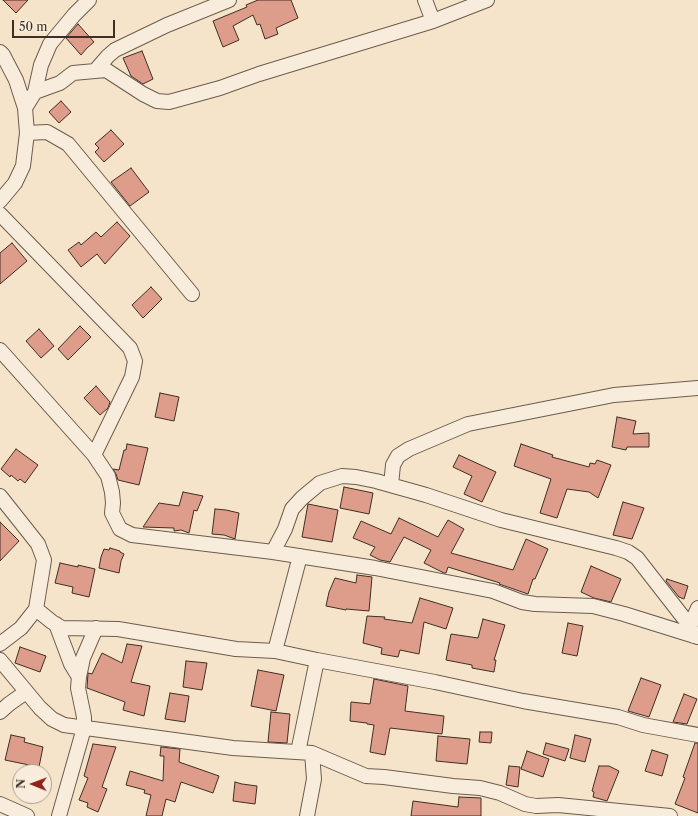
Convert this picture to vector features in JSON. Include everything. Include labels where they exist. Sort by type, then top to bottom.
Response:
[{"type":"street","points":[[25,108],[35,92],[41,66],[50,44],[74,15],[89,0]]},
{"type":"street","points":[[95,71],[115,50],[167,25],[229,0]]},
{"type":"street","points":[[425,0],[433,21]]},
{"type":"street","points":[[35,92],[60,83],[73,73],[106,70],[143,94],[157,101],[169,102],[220,88],[259,74],[433,21],[487,0]]},
{"type":"street","points":[[0,52],[16,80],[25,108],[27,133],[23,166],[15,183],[0,201]]},
{"type":"street","points":[[27,133],[47,132],[68,144],[192,294]]},
{"type":"street","points":[[0,214],[130,348],[135,361],[132,377],[94,455]]},
{"type":"street","points":[[0,350],[5,365],[94,455],[108,476],[112,492],[112,513],[120,529],[132,536],[273,552],[375,568],[493,591],[522,602],[535,604],[593,606],[694,633]]},
{"type":"street","points":[[391,485],[393,465],[398,456],[408,449],[468,424],[614,395],[698,388]]},
{"type":"street","points":[[273,552],[285,529],[292,509],[302,498],[320,483],[342,476],[356,477],[426,495],[502,520],[628,552],[637,558],[694,633]]},
{"type":"street","points":[[0,496],[38,544],[44,560],[36,609],[22,628],[0,644]]},
{"type":"street","points":[[275,651],[300,556]]},
{"type":"street","points":[[694,633],[698,608]]},
{"type":"street","points":[[36,609],[62,628],[118,629],[236,649],[275,651],[523,700],[618,717],[642,725],[698,735]]},
{"type":"street","points":[[56,624],[78,677]]},
{"type":"street","points":[[58,816],[84,728],[84,717],[78,688],[78,677],[83,658],[96,628]]},
{"type":"street","points":[[0,660],[40,708],[52,719],[64,725],[233,748],[312,753],[366,776],[480,788],[500,793],[525,804],[536,806],[558,805],[670,816]]},
{"type":"street","points":[[298,752],[317,660]]},
{"type":"street","points":[[0,712],[26,692]]},
{"type":"street","points":[[307,816],[314,779],[312,753]]},
{"type":"street","points":[[0,804],[27,816]]},
{"type":"building","points":[[3,0],[28,0],[16,13]]},
{"type":"building","points":[[258,0],[291,0],[298,18],[276,28],[278,34],[265,39],[260,24],[257,25],[253,15],[233,26],[239,40],[223,47],[213,21],[247,7],[246,5]]},
{"type":"building","points":[[78,24],[94,42],[81,55],[66,38]]},
{"type":"building","points":[[142,51],[153,79],[143,84],[131,76],[123,58]]},
{"type":"building","points":[[61,101],[71,112],[59,123],[49,112]]},
{"type":"building","points":[[111,130],[124,144],[104,162],[95,152],[99,148],[95,144]]},
{"type":"building","points":[[131,168],[149,192],[130,206],[111,182]]},
{"type":"building","points":[[117,222],[130,236],[105,264],[97,254],[81,267],[68,250],[79,242],[81,245],[96,232],[101,237]]},
{"type":"building","points":[[12,243],[27,261],[0,284],[0,253]]},
{"type":"building","points":[[151,287],[162,299],[143,318],[132,305]]},
{"type":"building","points":[[80,326],[91,337],[68,360],[58,349]]},
{"type":"building","points":[[39,329],[54,346],[41,358],[26,341]]},
{"type":"building","points":[[96,386],[110,402],[108,408],[100,415],[84,398]]},
{"type":"building","points":[[160,393],[179,397],[174,421],[155,417]]},
{"type":"building","points":[[617,417],[636,421],[633,434],[649,433],[649,447],[627,447],[626,450],[612,447]]},
{"type":"building","points":[[127,444],[148,448],[139,485],[118,480],[113,469],[119,470]]},
{"type":"building","points":[[521,444],[553,455],[552,457],[589,467],[590,463],[595,464],[597,460],[611,465],[598,498],[589,492],[567,489],[557,518],[540,513],[551,479],[514,466]]},
{"type":"building","points":[[16,449],[38,465],[25,483],[20,479],[18,481],[11,475],[10,477],[1,469]]},
{"type":"building","points":[[459,455],[496,472],[482,502],[464,494],[472,476],[453,467]]},
{"type":"building","points":[[344,487],[373,493],[369,514],[340,508]]},
{"type":"building","points":[[183,492],[203,496],[197,511],[194,510],[189,533],[181,530],[174,531],[174,528],[143,527],[159,503],[179,506]]},
{"type":"building","points":[[623,502],[644,508],[632,539],[613,535]]},
{"type":"building","points":[[308,504],[338,510],[332,542],[302,537]]},
{"type":"building","points":[[215,509],[239,513],[235,539],[224,535],[212,534]]},
{"type":"building","points":[[399,518],[438,537],[448,520],[464,529],[451,553],[513,570],[526,539],[548,549],[535,579],[533,579],[528,594],[499,584],[500,583],[448,567],[446,573],[444,573],[424,563],[431,550],[404,537],[390,562],[380,560],[370,555],[375,547],[353,538],[361,521],[391,534]]},
{"type":"building","points":[[0,522],[19,541],[0,561]]},
{"type":"building","points":[[110,548],[124,554],[119,573],[99,568],[104,549],[109,550]]},
{"type":"building","points":[[60,563],[95,569],[89,597],[72,593],[73,587],[55,583]]},
{"type":"building","points":[[591,566],[621,579],[611,602],[594,598],[581,592]]},
{"type":"building","points":[[357,575],[372,577],[369,611],[346,610],[326,606],[329,592],[335,578],[356,583]]},
{"type":"building","points":[[667,579],[688,586],[684,599],[679,597],[666,581]]},
{"type":"building","points":[[420,598],[453,608],[446,629],[424,622],[419,654],[400,650],[398,657],[381,654],[382,648],[363,643],[367,616],[385,617],[384,619],[412,623]]},
{"type":"building","points":[[483,619],[505,625],[494,660],[496,660],[494,672],[472,668],[472,665],[446,660],[451,634],[478,638]]},
{"type":"building","points":[[568,623],[583,626],[577,656],[562,653]]},
{"type":"building","points":[[127,644],[142,646],[131,682],[150,686],[144,716],[123,710],[125,702],[87,688],[88,673],[92,674],[102,653],[122,663]]},
{"type":"building","points":[[20,647],[46,656],[40,672],[15,663]]},
{"type":"building","points":[[186,661],[207,663],[202,690],[183,687]]},
{"type":"building","points":[[258,670],[284,675],[276,711],[251,706]]},
{"type":"building","points":[[641,678],[661,685],[649,717],[628,711]]},
{"type":"building","points":[[374,679],[408,686],[405,711],[444,716],[442,734],[390,728],[385,755],[370,752],[374,725],[350,721],[351,702],[370,704]]},
{"type":"building","points":[[170,693],[189,696],[185,722],[165,719]]},
{"type":"building","points":[[684,694],[697,699],[687,724],[673,722]]},
{"type":"building","points":[[271,712],[290,714],[287,743],[268,742]]},
{"type":"building","points":[[480,732],[492,732],[491,743],[479,742]]},
{"type":"building","points":[[11,735],[25,738],[24,742],[43,747],[40,764],[24,764],[5,760]]},
{"type":"building","points":[[575,735],[591,739],[585,762],[570,758]]},
{"type":"building","points":[[438,736],[470,739],[467,764],[436,761]]},
{"type":"building","points":[[546,743],[569,749],[565,761],[543,754]]},
{"type":"building","points":[[695,743],[698,743],[698,813],[675,804],[685,778],[683,777]]},
{"type":"building","points":[[93,744],[116,747],[102,787],[107,789],[98,812],[87,807],[88,803],[79,800],[88,778],[84,776]]},
{"type":"building","points":[[161,747],[180,749],[179,762],[219,776],[213,793],[181,782],[175,802],[166,799],[162,816],[146,816],[151,795],[144,793],[145,790],[126,785],[130,771],[163,781],[164,756],[160,756]]},
{"type":"building","points":[[652,750],[668,755],[662,776],[645,771]]},
{"type":"building","points":[[527,751],[549,759],[543,777],[521,769]]},
{"type":"building","points":[[509,766],[520,767],[518,787],[506,785]]},
{"type":"building","points":[[599,766],[609,766],[619,771],[607,801],[593,797],[594,792],[592,791]]},
{"type":"building","points":[[235,782],[257,786],[255,804],[233,801]]},
{"type":"building","points":[[459,797],[481,798],[481,816],[411,816],[413,801],[458,807]]}]
